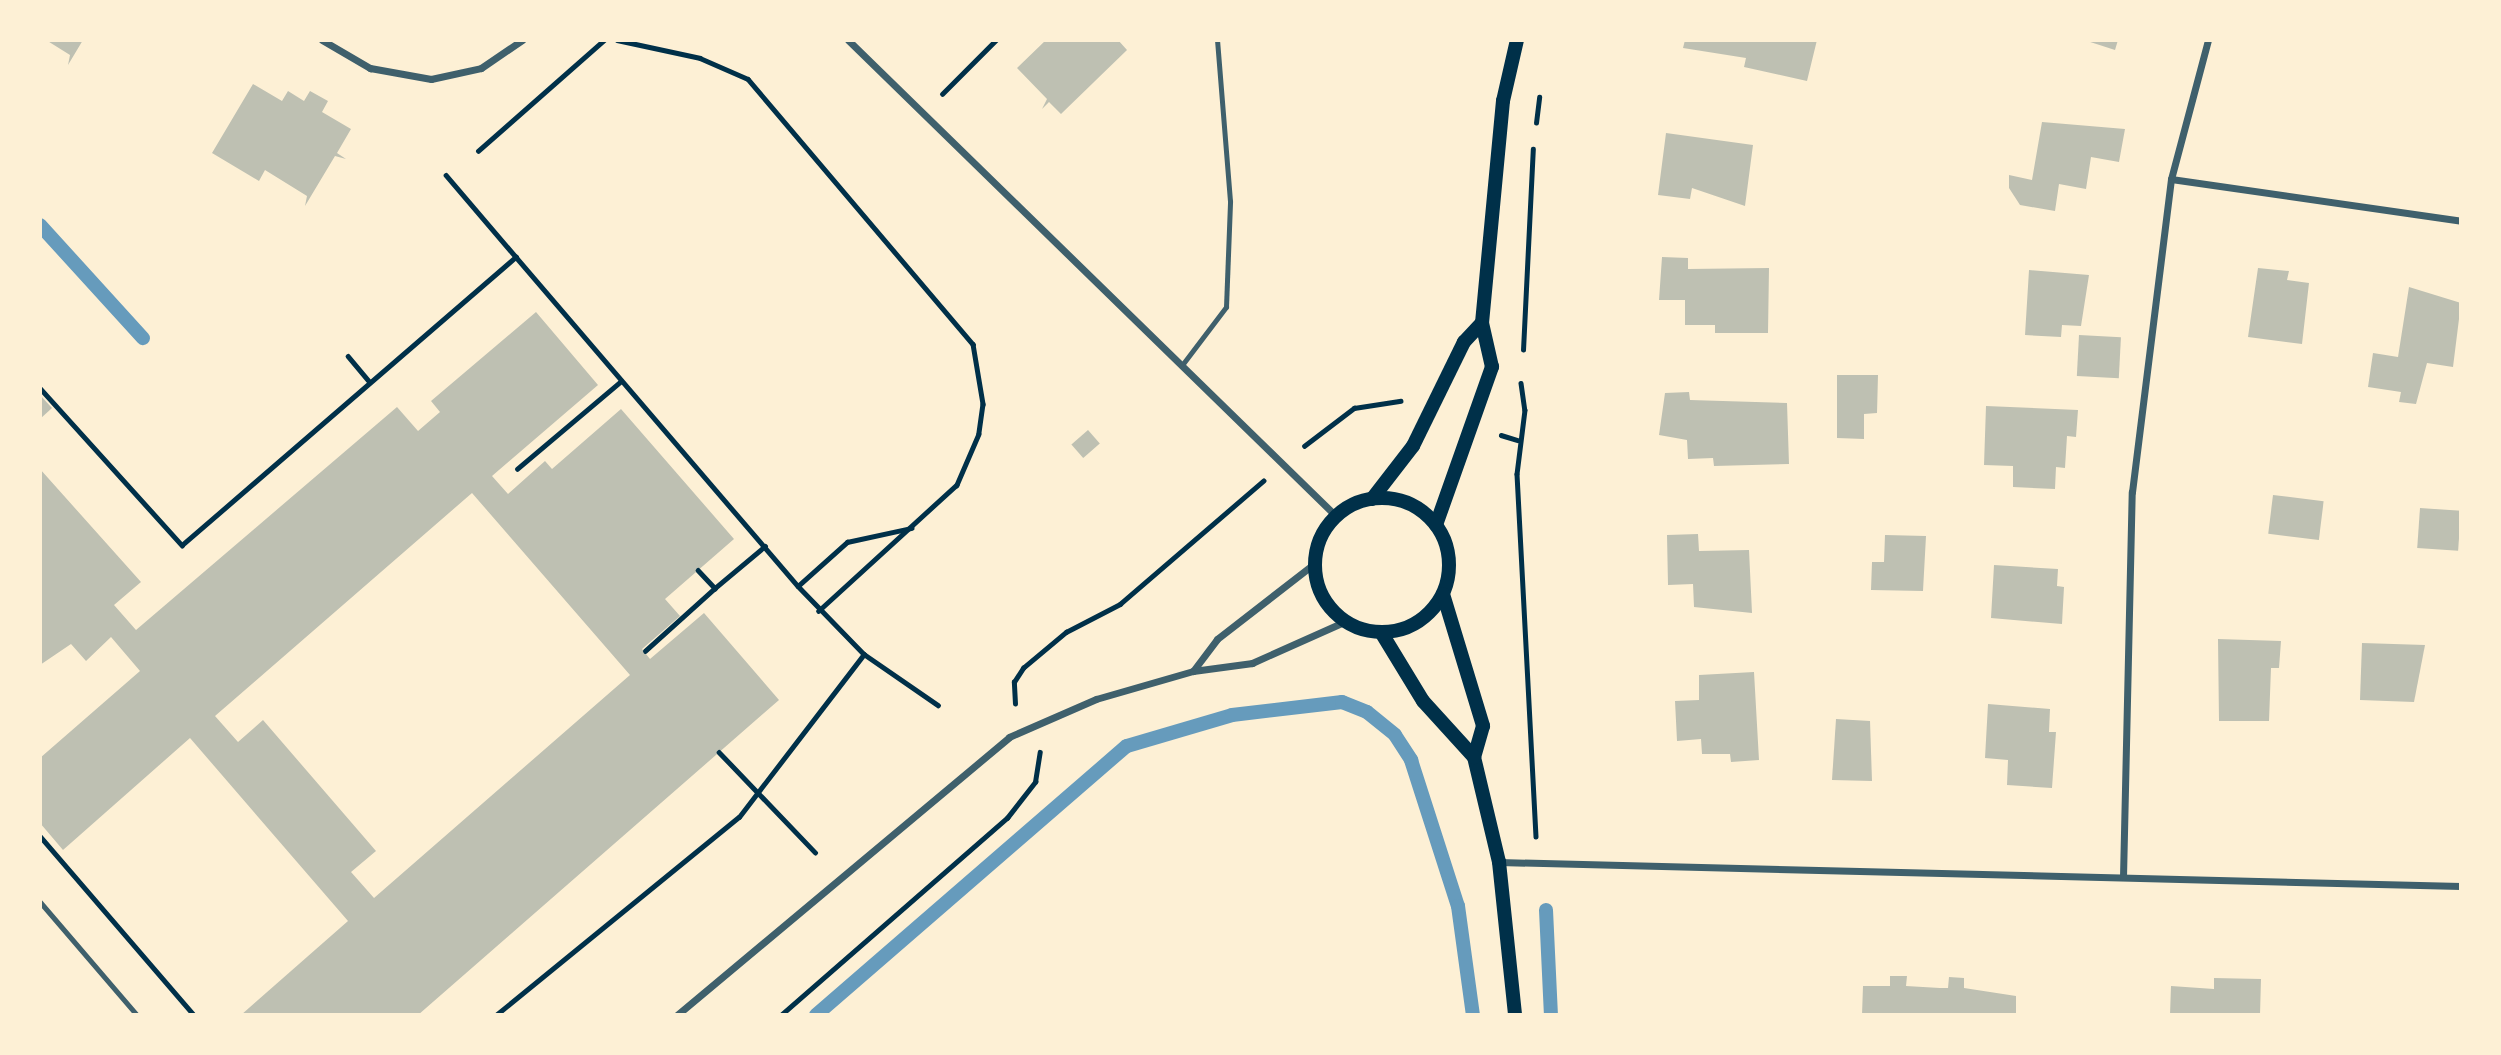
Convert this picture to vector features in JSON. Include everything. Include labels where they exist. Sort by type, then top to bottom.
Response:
[{"type":"main road","points":[[1436,525],[1441,496],[1490,383],[1493,349],[1482,323],[1503,101],[1517,40]]},
{"type":"main road","points":[[1443,594],[1418,622],[1381,632],[1346,621],[1323,596],[1315,563],[1336,516],[1372,499],[1407,455],[1464,342],[1482,323]]},
{"type":"main road","points":[[1372,499],[1408,503],[1436,525],[1448,553],[1443,594],[1483,726],[1474,757]]},
{"type":"main road","points":[[1381,632],[1423,701],[1474,757],[1499,862],[1515,1015]]},
{"type":"street","points":[[322,40],[370,68],[431,79],[481,68],[522,40]]},
{"type":"street","points":[[848,40],[1336,516]]},
{"type":"street","points":[[2123,877],[2132,492],[2171,179],[2208,40]]},
{"type":"street","points":[[2171,179],[2461,221]]},
{"type":"street","points":[[1193,671],[1217,639],[1315,563]]},
{"type":"street","points":[[677,1015],[982,755],[1053,714],[1193,671],[1252,663],[1346,621]]},
{"type":"street","points":[[1499,862],[2461,886]]},
{"type":"lane","points":[[1182,365],[1226,307],[1230,201],[1217,40]]},
{"type":"lane","points":[[40,902],[137,1015]]},
{"type":"path","points":[[478,151],[604,40]]},
{"type":"path","points":[[617,40],[700,58],[748,79],[964,328],[983,381],[979,434],[957,485],[819,611]]},
{"type":"path","points":[[939,97],[996,40]]},
{"type":"path","points":[[1522,359],[1541,83]]},
{"type":"path","points":[[446,175],[819,611],[864,654],[938,705]]},
{"type":"path","points":[[40,387],[182,545],[516,257]]},
{"type":"path","points":[[348,356],[370,382]]},
{"type":"path","points":[[1521,370],[1525,422],[1517,440],[1535,862]]},
{"type":"path","points":[[517,469],[621,381]]},
{"type":"path","points":[[1016,706],[1012,688],[1023,668],[1066,632],[1120,604],[1283,463],[1354,408],[1412,403]]},
{"type":"path","points":[[798,586],[847,542],[913,527]]},
{"type":"path","points":[[645,652],[765,546]]},
{"type":"path","points":[[698,570],[715,589]]},
{"type":"path","points":[[496,1015],[739,817],[864,654]]},
{"type":"path","points":[[781,1015],[1014,811],[1039,774],[1039,748]]},
{"type":"path","points":[[719,752],[815,852]]},
{"type":"path","points":[[40,836],[194,1015]]},
{"type":"building","points":[[46,40],[83,40],[68,65],[70,55]]},
{"type":"building","points":[[1046,40],[1118,40],[1127,50],[1061,114],[1049,102],[1042,109],[1047,99],[1017,68]]},
{"type":"building","points":[[1685,40],[1817,40],[1807,81],[1744,67],[1746,58],[1683,48]]},
{"type":"building","points":[[2084,40],[2118,40],[2115,50]]},
{"type":"building","points":[[253,84],[282,101],[288,91],[304,101],[310,91],[328,101],[322,112],[351,129],[337,153],[346,159],[335,156],[305,206],[307,196],[265,170],[259,181],[212,153]]},
{"type":"building","points":[[2042,122],[2125,129],[2119,162],[2091,157],[2086,189],[2059,184],[2055,211],[2020,205],[2009,188],[2009,175],[2032,180]]},
{"type":"building","points":[[1666,133],[1753,145],[1745,206],[1692,188],[1690,199],[1658,195]]},
{"type":"building","points":[[1662,257],[1688,258],[1688,269],[1769,268],[1768,333],[1715,333],[1715,325],[1685,325],[1685,300],[1659,300]]},
{"type":"building","points":[[2258,268],[2289,271],[2287,280],[2309,283],[2302,344],[2248,337]]},
{"type":"building","points":[[2029,270],[2089,275],[2081,326],[2062,325],[2061,337],[2025,335]]},
{"type":"building","points":[[2409,287],[2461,303],[2453,367],[2427,363],[2416,404],[2399,402],[2401,392],[2368,387],[2373,353],[2398,357]]},
{"type":"building","points":[[536,312],[598,385],[492,476],[508,494],[545,461],[552,469],[621,409],[734,539],[665,599],[680,616],[642,649],[650,659],[704,613],[779,700],[418,1015],[241,1015],[348,921],[190,738],[63,850],[40,823],[40,758],[140,671],[111,637],[86,661],[71,644],[40,665],[40,469],[141,582],[114,605],[136,630],[397,407],[418,431],[440,412],[431,401]],"holes":[[[472,493],[630,675],[374,898],[351,872],[376,851],[263,720],[238,742],[215,716]]]},
{"type":"building","points":[[2079,335],[2121,337],[2119,378],[2077,376]]},
{"type":"building","points":[[1837,375],[1878,375],[1877,413],[1864,414],[1864,439],[1837,438]]},
{"type":"building","points":[[1689,392],[1690,400],[1787,403],[1789,464],[1714,466],[1713,458],[1688,459],[1687,440],[1659,435],[1665,393]]},
{"type":"building","points":[[40,395],[52,408],[40,419]]},
{"type":"building","points":[[1986,406],[2078,410],[2076,437],[2067,436],[2065,468],[2056,467],[2055,489],[2013,487],[2013,466],[1984,465]]},
{"type":"building","points":[[1088,430],[1100,444],[1083,458],[1071,444]]},
{"type":"building","points":[[2273,495],[2324,501],[2319,540],[2268,534]]},
{"type":"building","points":[[2420,508],[2461,511],[2458,551],[2417,548]]},
{"type":"building","points":[[1698,534],[1699,551],[1749,550],[1752,613],[1694,607],[1693,584],[1668,585],[1667,535]]},
{"type":"building","points":[[1885,535],[1926,536],[1923,591],[1871,590],[1872,562],[1884,562]]},
{"type":"building","points":[[1994,565],[2058,569],[2057,586],[2064,587],[2062,624],[1991,618]]},
{"type":"building","points":[[2218,639],[2281,641],[2279,668],[2271,668],[2269,721],[2219,721]]},
{"type":"building","points":[[2362,643],[2425,645],[2414,702],[2360,700]]},
{"type":"building","points":[[1754,672],[1759,760],[1731,762],[1730,754],[1702,754],[1701,739],[1677,741],[1675,701],[1699,700],[1699,675]]},
{"type":"building","points":[[1988,704],[2050,709],[2049,732],[2056,732],[2052,788],[2007,785],[2008,760],[1985,758]]},
{"type":"building","points":[[1836,719],[1870,721],[1872,781],[1832,780]]},
{"type":"building","points":[[1890,976],[1907,976],[1906,986],[1940,988],[1948,988],[1949,977],[1964,978],[1964,988],[2016,996],[2016,1015],[1862,1015],[1863,986],[1890,986]]},
{"type":"building","points":[[2214,978],[2261,979],[2260,1015],[2170,1015],[2171,986],[2214,989]]},
{"type":"waterway","points":[[40,225],[143,338]]},
{"type":"waterway","points":[[816,1015],[1127,746],[1232,715],[1342,702],[1367,712],[1395,735],[1411,760],[1458,906],[1473,1015]]},
{"type":"waterway","points":[[1546,910],[1551,1015]]}]
